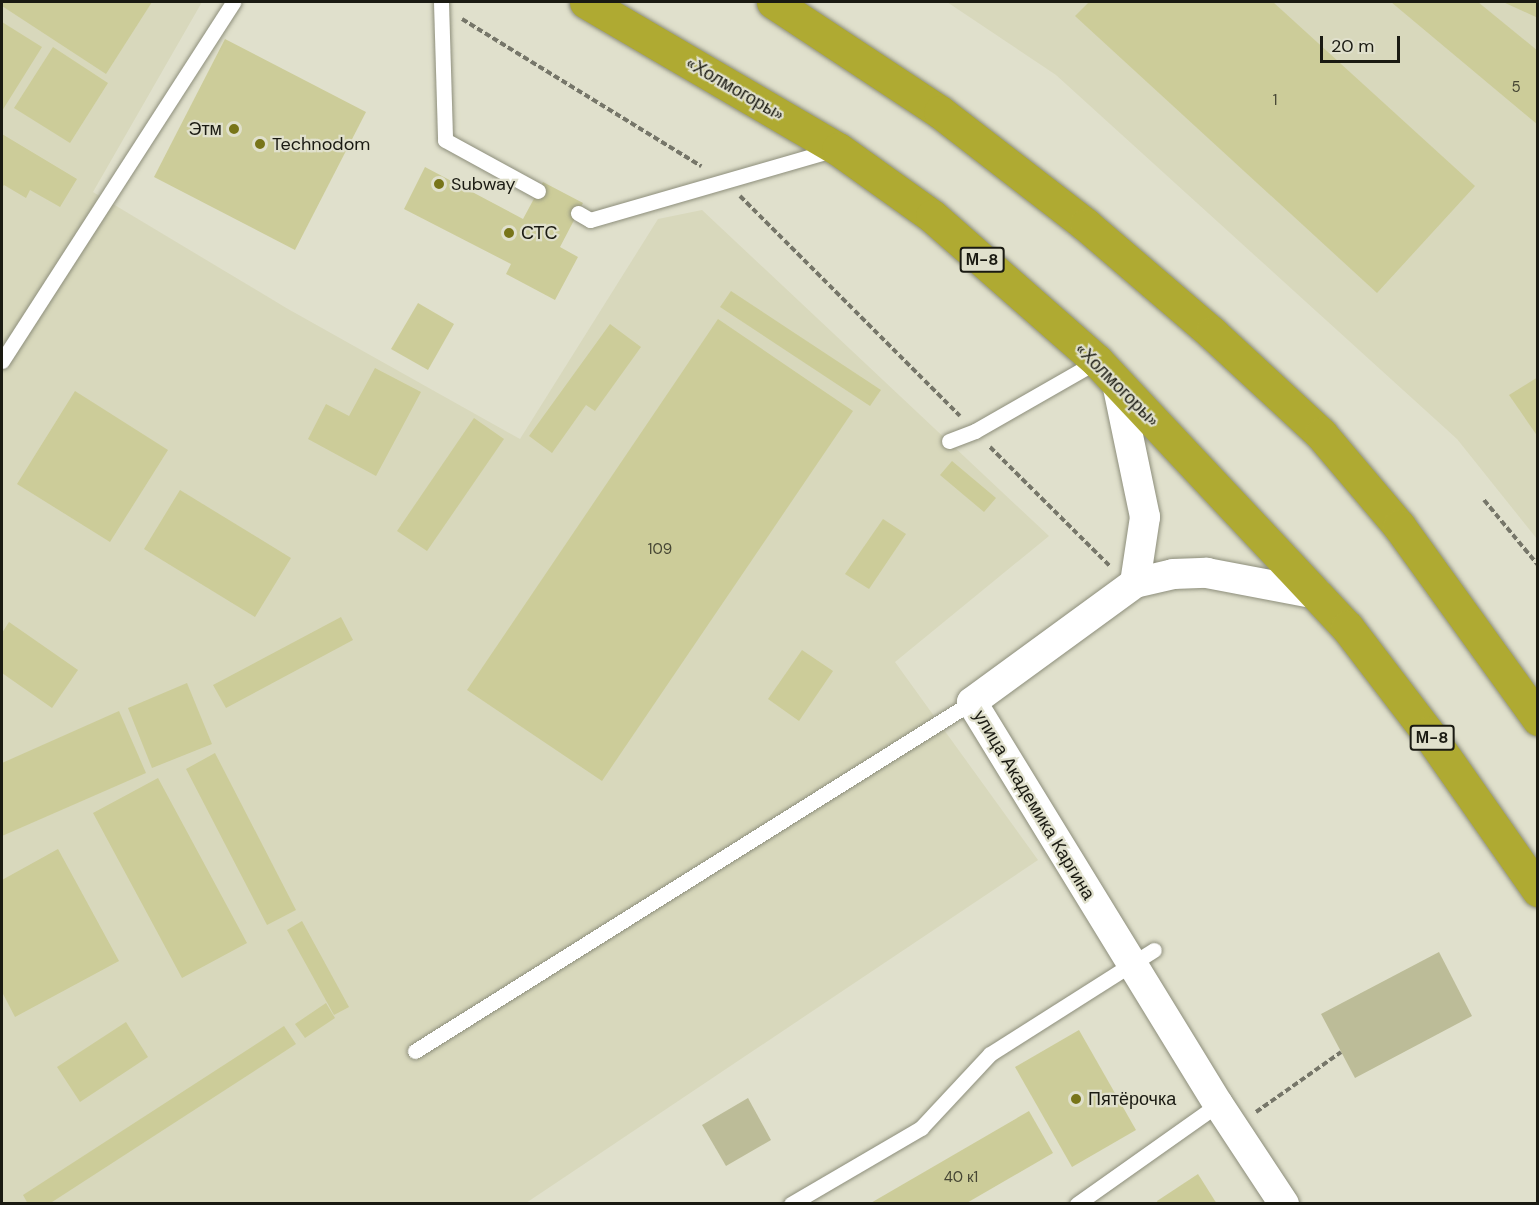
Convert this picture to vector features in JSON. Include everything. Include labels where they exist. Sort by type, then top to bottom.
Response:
[{"type":"highway","name":"«Холмогоры»","points":[[586,2],[838,149],[932,216],[1107,372],[1347,627],[1428,733],[1538,890]]},
{"type":"highway","points":[[773,2],[940,112],[1086,225],[1212,333],[1321,434],[1399,526],[1538,719]]},
{"type":"street","points":[[1107,372],[1145,517],[1125,577]]},
{"type":"street","name":"улица Академика Каргина","points":[[1284,1203],[1226,1116],[1144,958],[972,702],[1125,577],[1207,573],[1317,594]]},
{"type":"lane","points":[[2,361],[233,2]]},
{"type":"lane","points":[[442,4],[445,140],[538,191]]},
{"type":"lane","points":[[578,213],[590,220],[838,149]]},
{"type":"lane","points":[[948,441],[1107,372]]},
{"type":"lane","points":[[415,1051],[972,702]]},
{"type":"lane","points":[[791,1203],[921,1128],[990,1054],[1144,958]]},
{"type":"lane","points":[[1077,1203],[1226,1116]]},
{"type":"path","points":[[442,4],[724,181],[1125,577]]},
{"type":"path","points":[[1484,501],[1538,565]]},
{"type":"path","points":[[1226,1116],[1341,1052]]},
{"type":"shaded area","points":[[2,2],[202,2],[93,192],[288,309],[520,439],[658,219],[702,210],[1049,536],[895,662],[1038,860],[526,1203],[2,1204]]},
{"type":"shaded area","points":[[947,2],[1537,2],[1537,539],[1457,439],[1056,75]]},
{"type":"shaded area","points":[[1439,952],[1472,1016],[1355,1078],[1321,1014]]},
{"type":"shaded area","points":[[748,1098],[771,1140],[726,1166],[702,1125]]},
{"type":"building","points":[[2,2],[152,2],[106,74],[2,6]]},
{"type":"building","points":[[1089,2],[1273,2],[1475,186],[1377,293],[1075,16]]},
{"type":"building","points":[[1391,2],[1478,2],[1538,51],[1538,125]]},
{"type":"building","points":[[1503,2],[1538,2],[1538,18]]},
{"type":"building","points":[[2,22],[42,47],[2,111]]},
{"type":"building","name":"Technodom","points":[[225,39],[366,112],[295,250],[154,177]]},
{"type":"building","points":[[53,47],[108,83],[70,143],[14,108]]},
{"type":"building","points":[[2,134],[77,179],[60,207],[30,190],[26,198],[4,185],[2,188]]},
{"type":"building","name":"СТС","points":[[425,167],[523,219],[543,182],[583,203],[560,247],[578,257],[555,300],[506,274],[511,264],[404,209]]},
{"type":"building","points":[[731,291],[881,390],[870,406],[720,307]]},
{"type":"building","points":[[418,303],[454,324],[428,370],[391,349]]},
{"type":"building","points":[[718,319],[853,411],[602,781],[467,690]]},
{"type":"building","points":[[610,324],[641,347],[595,411],[586,405],[552,453],[529,436]]},
{"type":"building","points":[[375,368],[421,392],[376,476],[308,439],[326,404],[349,416]]},
{"type":"building","points":[[1538,377],[1538,437],[1509,395]]},
{"type":"building","points":[[75,391],[168,450],[110,542],[17,484]]},
{"type":"building","points":[[474,418],[504,439],[427,551],[397,531]]},
{"type":"building","points":[[952,461],[996,498],[984,512],[940,475]]},
{"type":"building","points":[[180,490],[291,558],[255,617],[144,549]]},
{"type":"building","points":[[883,519],[906,534],[869,589],[845,574]]},
{"type":"building","points":[[341,617],[353,640],[226,708],[213,685]]},
{"type":"building","points":[[9,622],[78,670],[52,708],[2,673],[2,633]]},
{"type":"building","points":[[802,650],[833,671],[799,721],[768,699]]},
{"type":"building","points":[[187,683],[212,744],[152,768],[128,708]]},
{"type":"building","points":[[119,711],[146,773],[2,836],[2,763]]},
{"type":"building","points":[[215,753],[296,910],[267,925],[186,769]]},
{"type":"building","points":[[158,778],[247,943],[182,978],[93,813]]},
{"type":"building","points":[[58,849],[119,961],[15,1017],[2,992],[2,880]]},
{"type":"building","points":[[302,921],[349,1007],[334,1015],[287,930]]},
{"type":"building","points":[[326,1003],[335,1018],[305,1038],[295,1024]]},
{"type":"building","points":[[126,1022],[148,1057],[80,1102],[57,1067]]},
{"type":"building","points":[[284,1026],[296,1044],[49,1204],[28,1204],[23,1195]]},
{"type":"building","name":"Пятёрочка","points":[[1079,1030],[1136,1130],[1072,1167],[1015,1067]]},
{"type":"building","points":[[1029,1111],[1053,1153],[965,1204],[869,1204]]},
{"type":"building","points":[[1198,1174],[1217,1204],[1158,1204],[1157,1201]]},
{"type":"place","name":"Этм","points":[[234,129]]},
{"type":"place","name":"Technodom","points":[[260,144]]},
{"type":"place","name":"Subway","points":[[439,184]]},
{"type":"place","name":"СТС","points":[[509,233]]},
{"type":"place","name":"Пятёрочка","points":[[1076,1099]]}]
